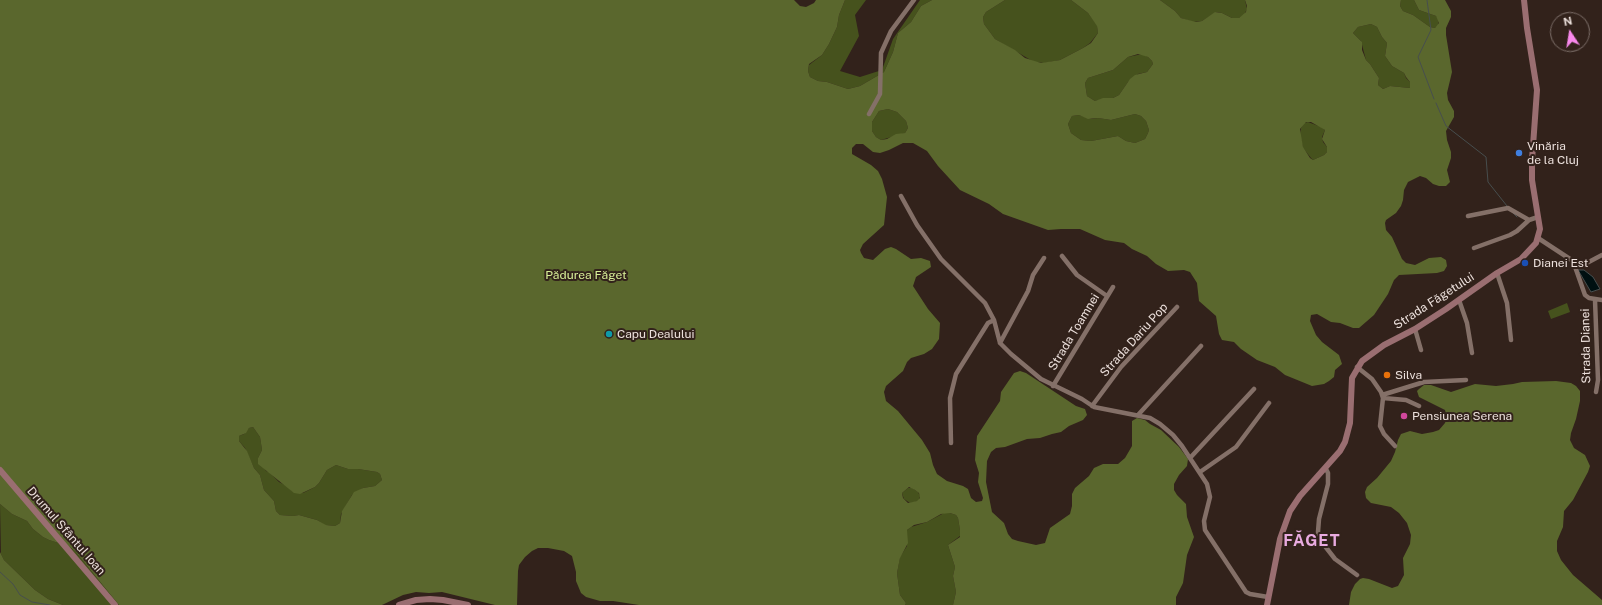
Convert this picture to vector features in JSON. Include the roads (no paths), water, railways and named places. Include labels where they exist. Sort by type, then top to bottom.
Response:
[{"type":"main road","points":[[1524,0],[1537,90],[1532,180],[1540,229],[1538,238]]},
{"type":"main road","name":"Strada Făgetului","points":[[1357,367],[1374,352],[1415,328],[1459,300],[1497,273],[1521,259],[1533,248],[1538,238]]},
{"type":"main road","points":[[1267,605],[1280,539],[1288,517],[1297,501],[1340,451],[1347,434],[1351,408],[1352,378],[1357,367]]},
{"type":"main road","name":"Drumul Sfântul Ioan","points":[[0,470],[115,605]]},
{"type":"main road","points":[[400,605],[416,600],[430,599],[468,605]]},
{"type":"street","points":[[869,114],[880,94],[881,53],[891,31],[914,0]]},
{"type":"street","points":[[901,196],[917,225],[941,259],[985,303],[994,320],[1000,343],[1036,375],[1053,386],[1082,399],[1092,406],[1150,418],[1173,435],[1208,484],[1210,497],[1204,522],[1205,530],[1246,592],[1268,597]]},
{"type":"street","points":[[1468,216],[1508,208],[1530,220]]},
{"type":"street","points":[[1474,248],[1510,235],[1530,220],[1538,217]]},
{"type":"street","points":[[1538,238],[1573,261],[1585,264],[1602,255]]},
{"type":"street","points":[[1062,256],[1078,275],[1107,296]]},
{"type":"street","points":[[1000,343],[1028,291],[1033,275],[1044,258]]},
{"type":"street","name":"Strada Dianei","points":[[1573,261],[1585,295],[1595,300],[1602,300]]},
{"type":"street","points":[[1497,273],[1504,290],[1508,307],[1511,340]]},
{"type":"street","name":"Strada Toamnei","points":[[1053,386],[1113,287]]},
{"type":"street","points":[[1459,300],[1467,324],[1472,353]]},
{"type":"street","name":"Strada Dianei","points":[[1595,300],[1598,380],[1596,392]]},
{"type":"street","name":"Strada Dariu Pop","points":[[1092,406],[1121,367],[1177,307]]},
{"type":"street","points":[[951,443],[950,398],[956,374],[988,323],[994,320]]},
{"type":"street","points":[[1415,328],[1421,350]]},
{"type":"street","points":[[1138,416],[1201,346]]},
{"type":"street","points":[[1357,367],[1372,379],[1383,396],[1380,426],[1384,434],[1395,446]]},
{"type":"street","points":[[1383,396],[1424,382],[1466,380]]},
{"type":"street","points":[[1190,458],[1254,390]]},
{"type":"street","points":[[1383,396],[1406,400],[1419,406]]},
{"type":"street","points":[[1200,472],[1236,447],[1269,403]]},
{"type":"street","points":[[1326,469],[1328,473],[1328,484],[1319,519],[1318,532],[1321,541],[1335,559],[1356,576]]},
{"type":"waterway","points":[[1427,0],[1431,30],[1418,57],[1434,99]]},
{"type":"waterway","points":[[1436,103],[1446,126],[1486,157],[1488,182],[1507,206]]},
{"type":"waterway","points":[[1513,213],[1517,217]]},
{"type":"waterway","points":[[0,572],[13,584],[20,595],[32,602],[50,605]]},
{"type":"place","name":"Vinăria de la Cluj","points":[[1519,153]]},
{"type":"place","name":"Dianei Est","points":[[1525,263]]},
{"type":"place","name":"Capu Dealului","points":[[609,334]]},
{"type":"place","name":"Silva","points":[[1387,375]]},
{"type":"place","name":"Pensiunea Serena","points":[[1404,416]]},
{"type":"district","name":"FĂGET","points":[[1312,541]]},
{"type":"park label","name":"Pădurea Făget","points":[[586,275]]}]
